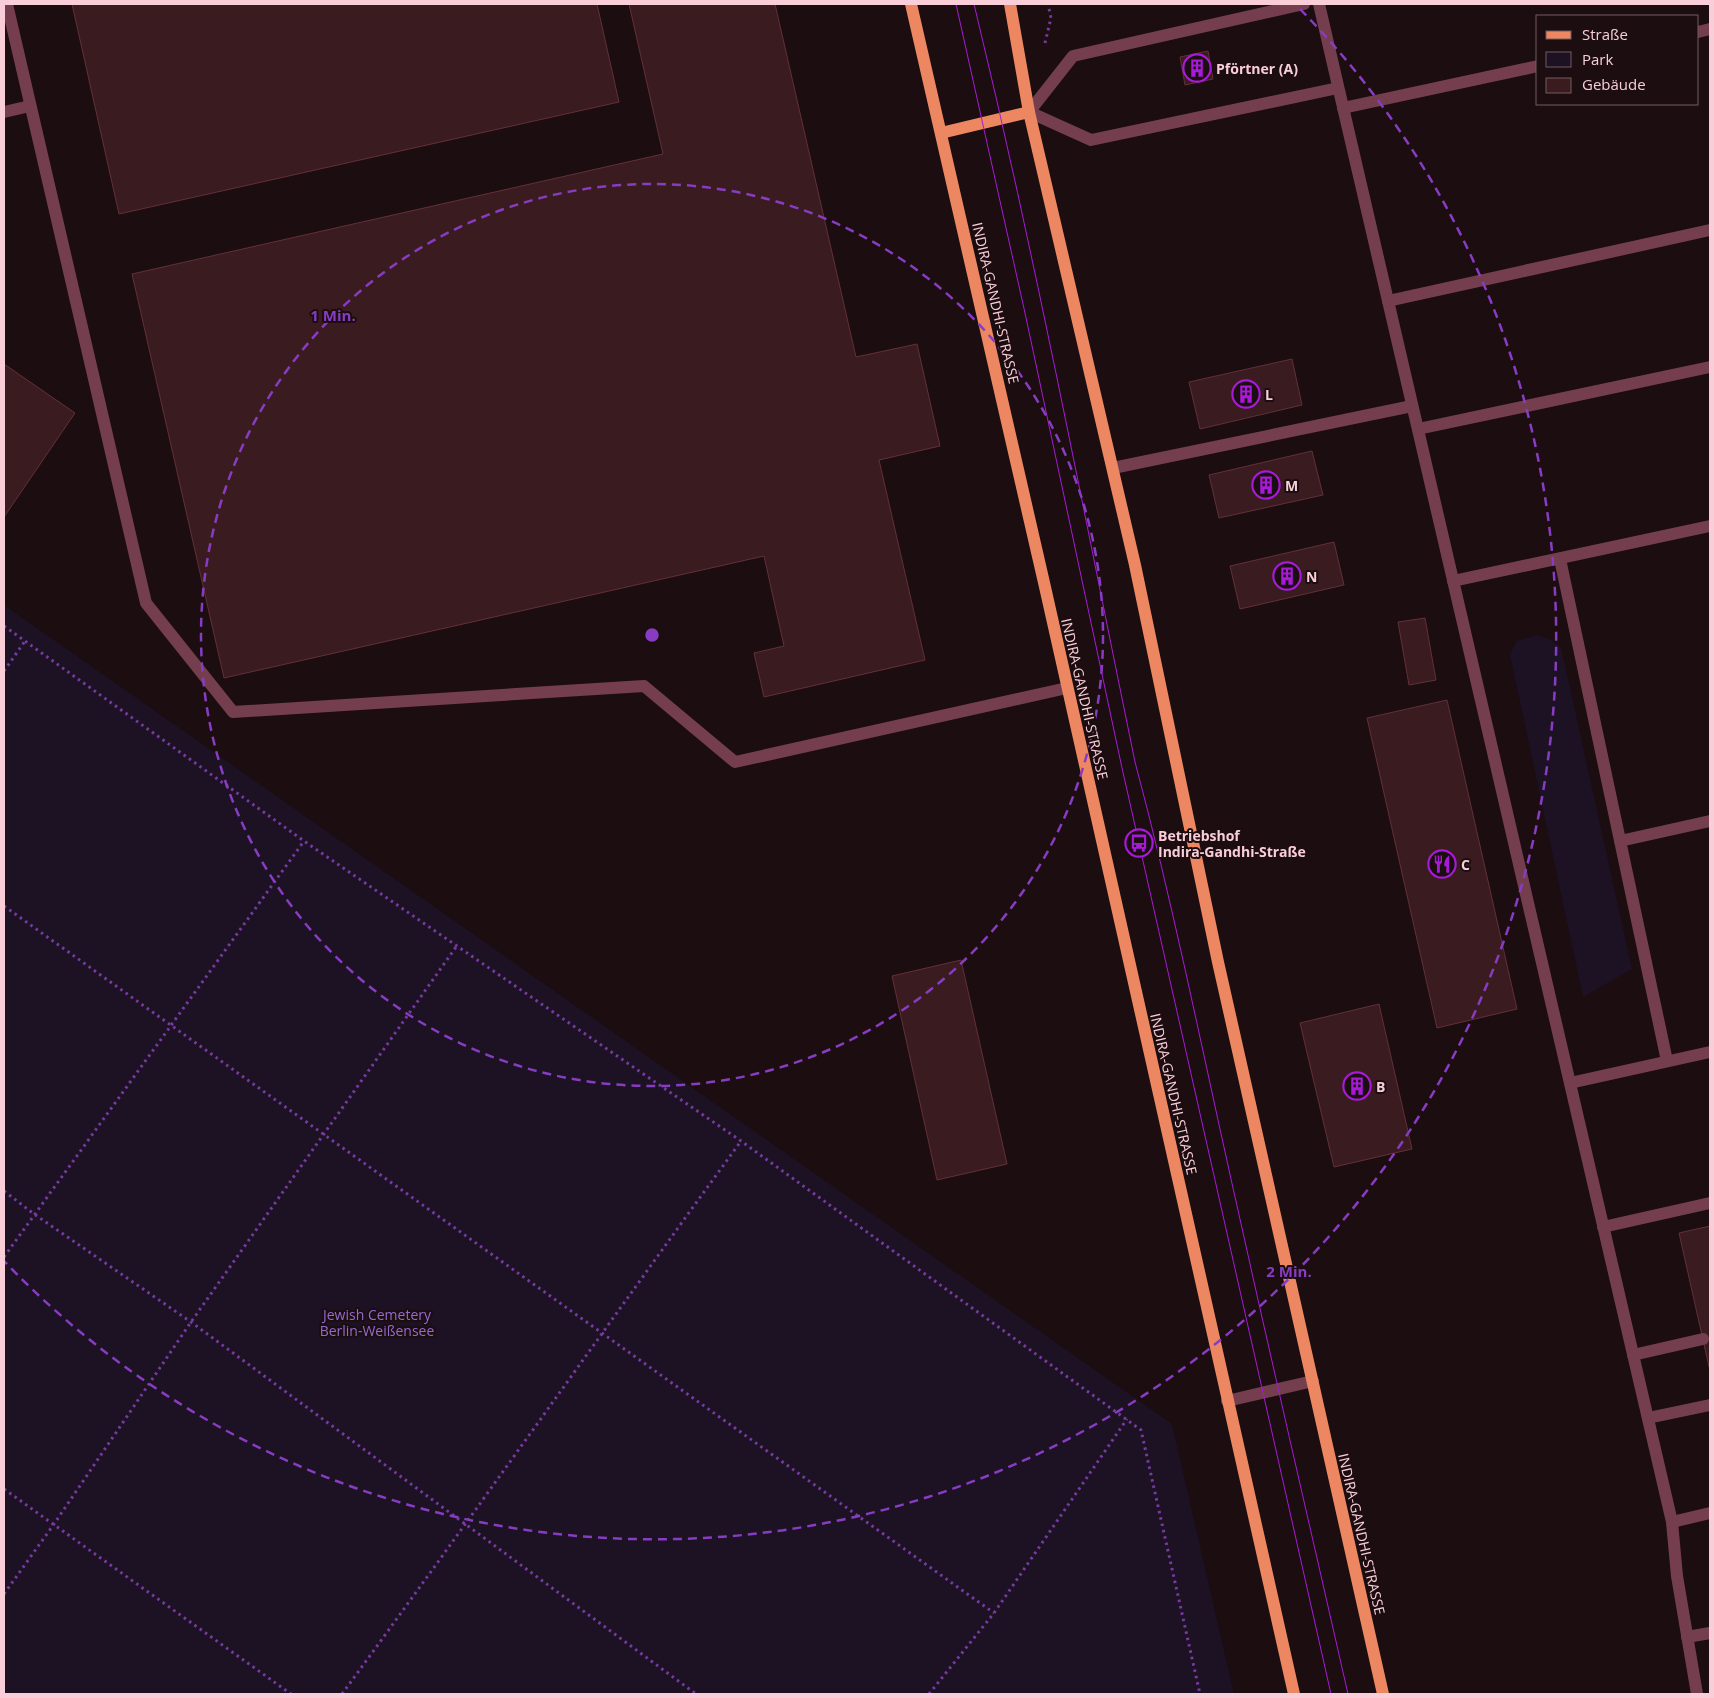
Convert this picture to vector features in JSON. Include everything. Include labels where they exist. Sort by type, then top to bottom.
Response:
[{"type":"main road","name":"INDIRA-GANDHI-STRASSE","points":[[911,4],[1294,1694]]},
{"type":"main road","name":"INDIRA-GANDHI-STRASSE","points":[[1010,4],[1030,112],[1135,566],[1218,962],[1383,1694]]},
{"type":"main road","points":[[941,133],[1030,112]]},
{"type":"lane","points":[[7,4],[146,603],[233,712],[644,686],[735,762],[1067,688]]},
{"type":"lane","points":[[1304,4],[1073,56],[1030,112],[1091,140],[1338,88]]},
{"type":"lane","points":[[1319,4],[1672,1522],[1677,1576],[1697,1694]]},
{"type":"lane","points":[[1343,108],[1536,66]]},
{"type":"lane","points":[[4,112],[30,106]]},
{"type":"lane","points":[[1388,301],[1710,230]]},
{"type":"lane","points":[[1418,429],[1710,367]]},
{"type":"lane","points":[[1113,468],[1412,406]]},
{"type":"lane","points":[[1453,581],[1710,526]]},
{"type":"lane","points":[[1560,559],[1667,1061]]},
{"type":"lane","points":[[1620,841],[1710,821]]},
{"type":"lane","points":[[1570,1083],[1710,1052]]},
{"type":"lane","points":[[1603,1227],[1710,1203]]},
{"type":"lane","points":[[1633,1355],[1703,1338]]},
{"type":"lane","points":[[1227,1401],[1313,1381]]},
{"type":"lane","points":[[1648,1418],[1710,1405]]},
{"type":"lane","points":[[1672,1522],[1710,1514]]},
{"type":"lane","points":[[1687,1637],[1710,1633]]},
{"type":"path","points":[[4,626],[304,841],[740,1141],[1141,1430],[1200,1694]]},
{"type":"path","points":[[4,671],[25,641]]},
{"type":"path","points":[[4,1257],[304,841]]},
{"type":"path","points":[[4,906],[994,1613]]},
{"type":"path","points":[[4,1594],[54,1524],[191,1322],[456,947]]},
{"type":"path","points":[[342,1694],[740,1141]]},
{"type":"path","points":[[4,1191],[34,1214],[191,1322],[696,1694]]},
{"type":"path","points":[[929,1694],[994,1613],[1127,1419]]},
{"type":"path","points":[[4,1488],[291,1694]]},
{"type":"green space","name":"Jewish Cemetery Berlin-Weißensee","points":[[4,605],[1172,1424],[1234,1694],[4,1694]]},
{"type":"green space","points":[[1538,635],[1551,640],[1561,647],[1632,969],[1583,997],[1510,655],[1516,641]]},
{"type":"building","points":[[72,4],[597,4],[619,102],[119,214]]},
{"type":"building","points":[[629,4],[775,4],[856,357],[917,344],[940,446],[879,460],[925,660],[764,697],[754,653],[784,646],[764,556],[224,678],[132,274],[663,154]]},
{"type":"building","name":"Pförtner (A)","points":[[1208,51],[1213,79],[1185,85],[1180,57]]},
{"type":"building","name":"L","points":[[1292,359],[1302,405],[1200,429],[1189,382]]},
{"type":"building","points":[[4,364],[75,413],[4,517]]},
{"type":"building","name":"M","points":[[1312,451],[1323,495],[1219,518],[1209,475]]},
{"type":"building","name":"N","points":[[1334,542],[1344,585],[1240,609],[1230,566]]},
{"type":"building","points":[[1425,618],[1436,680],[1409,685],[1398,622]]},
{"type":"building","name":"C","points":[[1447,700],[1517,1009],[1437,1028],[1367,718]]},
{"type":"building","points":[[961,960],[1007,1164],[937,1180],[892,976]]},
{"type":"building","name":"B","points":[[1379,1004],[1412,1149],[1334,1167],[1300,1023]]},
{"type":"building","points":[[1710,1226],[1710,1371],[1679,1233]]},
{"type":"tram line","points":[[956,4],[1025,313],[1122,768],[1331,1694]]},
{"type":"tram line","points":[[974,4],[1038,287],[1135,762],[1173,918],[1348,1694]]},
{"type":"place","name":"Pförtner (A)","points":[[1197,68]]},
{"type":"place","name":"L","points":[[1246,394]]},
{"type":"place","name":"M","points":[[1266,485]]},
{"type":"place","name":"N","points":[[1287,576]]},
{"type":"place","name":"Betriebshof Indira-Gandhi-Straße","points":[[1139,843]]},
{"type":"place","name":"C","points":[[1442,864]]},
{"type":"place","name":"B","points":[[1357,1086]]}]
